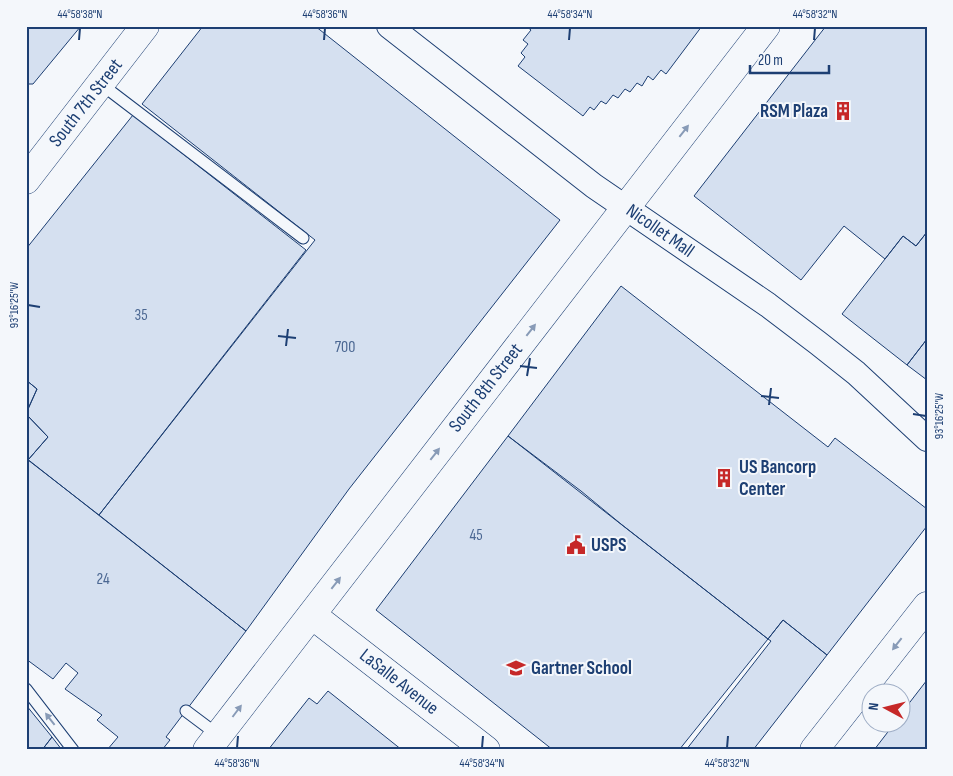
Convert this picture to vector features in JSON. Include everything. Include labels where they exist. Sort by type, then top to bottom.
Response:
[{"type":"main road","name":"South 7th Street","points":[[26,180],[145,26]]},
{"type":"main road","name":"South 8th Street","points":[[213,743],[766,26]]},
{"type":"main road","points":[[814,750],[927,606]]},
{"type":"main road","name":"LaSalle Avenue","points":[[312,614],[486,750]]},
{"type":"street","name":"Nicollet Mall","points":[[389,26],[594,186],[768,305],[811,338],[856,373],[927,439]]},
{"type":"lane","points":[[101,84],[303,238]]},
{"type":"lane","points":[[26,689],[74,750]]},
{"type":"lane","points":[[186,710],[213,743]]},
{"type":"building","points":[[26,26],[81,26],[33,84],[26,84]]},
{"type":"building","points":[[203,26],[315,26],[560,220],[349,489],[246,631],[99,515],[315,240],[142,104]]},
{"type":"building","points":[[526,26],[702,26],[666,74],[661,70],[653,80],[648,76],[642,86],[637,83],[630,92],[625,89],[618,98],[613,95],[606,104],[601,101],[594,110],[590,107],[583,116],[518,66],[525,57],[521,53],[528,44],[523,40],[531,30]]},
{"type":"building","name":"RSM Plaza","points":[[826,26],[927,26],[927,232],[916,246],[903,236],[885,259],[844,226],[801,280],[694,196]]},
{"type":"building","points":[[133,115],[306,250],[99,515],[28,460],[48,437],[26,414],[37,389],[26,380],[26,249]]},
{"type":"building","points":[[927,232],[927,339],[907,365],[842,314],[903,236],[916,246]]},
{"type":"building","name":"US Bancorp Center","points":[[621,286],[828,447],[835,438],[927,509],[927,526],[827,655],[783,620],[768,639],[508,436]]},
{"type":"building","points":[[927,339],[927,380],[907,365]]},
{"type":"building","points":[[26,380],[37,389],[26,413]]},
{"type":"building","points":[[26,414],[48,437],[28,460],[26,458]]},
{"type":"building","points":[[508,436],[581,491],[768,639],[679,750],[553,750],[376,610]]},
{"type":"building","points":[[26,458],[246,631],[166,737],[170,740],[162,750],[107,750],[118,737],[97,720],[102,715],[65,689],[78,673],[66,663],[53,679],[26,659]]},
{"type":"building","points":[[783,620],[827,655],[753,750],[686,750],[771,641],[768,639]]},
{"type":"building","points":[[927,680],[927,750],[874,750],[886,734],[910,734],[910,702]]},
{"type":"building","points":[[328,691],[402,750],[268,750],[309,698],[317,704]]},
{"type":"building","points":[[26,705],[52,737],[42,750],[26,750]]},
{"type":"building","points":[[52,737],[62,750],[42,750]]},
{"type":"place","name":"RSM Plaza","points":[[843,111]]},
{"type":"place","name":"US Bancorp Center","points":[[724,478]]},
{"type":"place","name":"USPS","points":[[576,545]]},
{"type":"place","name":"Gartner School","points":[[516,668]]}]
